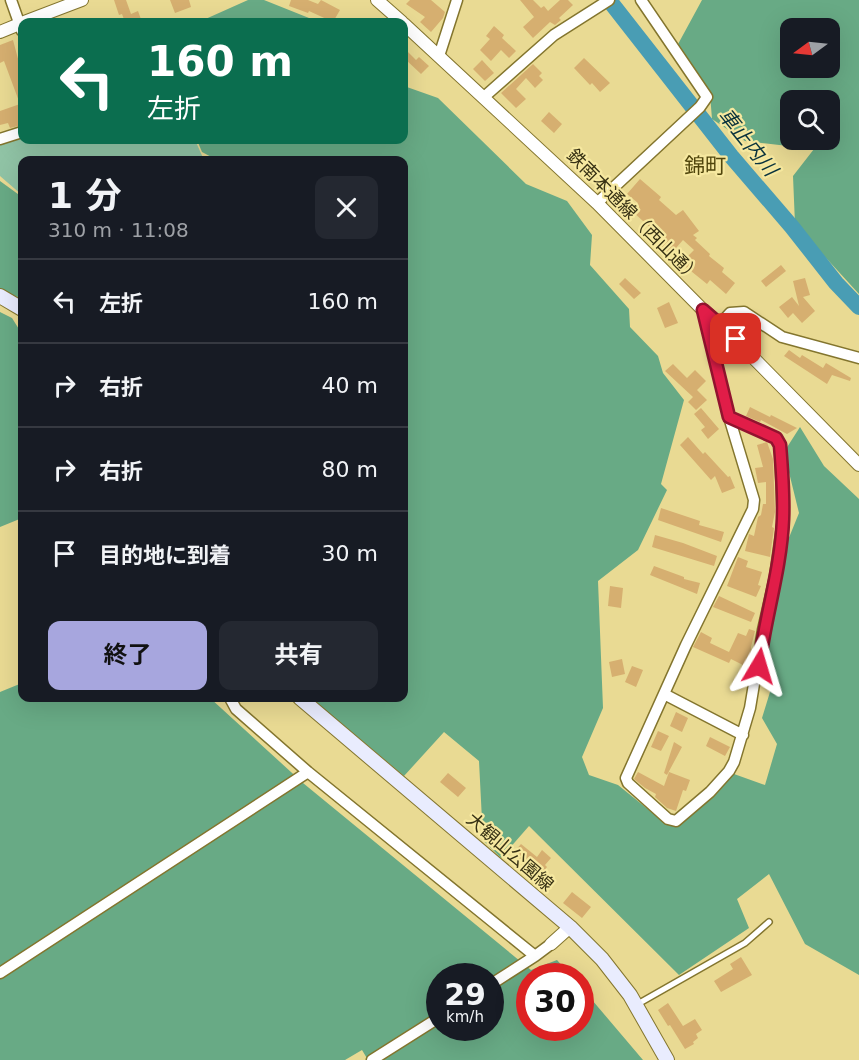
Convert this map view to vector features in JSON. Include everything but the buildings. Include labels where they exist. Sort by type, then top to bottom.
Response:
[{"type":"main road","points":[[0,296],[18,307]]},
{"type":"main road","name":"大観山公園線","points":[[305,702],[570,927],[602,959],[636,1005],[667,1060]]},
{"type":"street","points":[[11,0],[19,18]]},
{"type":"street","points":[[39,18],[82,0]]},
{"type":"street","name":"鉄南本通線（西山通）","points":[[377,0],[397,18]]},
{"type":"street","points":[[439,56],[457,0]]},
{"type":"street","points":[[484,97],[554,35],[609,0]]},
{"type":"street","points":[[597,203],[696,111],[707,97],[641,0]]},
{"type":"street","points":[[0,32],[18,26]]},
{"type":"street","name":"鉄南本通線（西山通）","points":[[408,28],[597,203],[859,465]]},
{"type":"street","points":[[0,139],[18,133]]},
{"type":"street","points":[[703,310],[729,417],[754,500],[753,508],[626,778],[628,783],[668,819],[676,821],[684,816],[729,771],[743,735],[755,687],[783,520],[780,445],[776,438],[729,417]]},
{"type":"street","points":[[720,324],[730,313],[744,312],[782,337],[859,358]]},
{"type":"street","points":[[664,694],[743,735]]},
{"type":"street","points":[[232,702],[236,709],[308,772],[535,956]]},
{"type":"street","points":[[0,974],[308,772]]},
{"type":"street","points":[[504,976],[535,956],[570,927]]},
{"type":"street","points":[[372,1060],[426,1026]]},
{"type":"lane","points":[[636,1005],[745,943],[769,922]]},
{"type":"green space","points":[[248,0],[264,0],[309,18],[208,18]]},
{"type":"green space","points":[[702,0],[859,0],[859,294],[795,224],[793,176],[813,150],[840,150],[840,90],[780,90],[780,145],[745,141],[712,119],[710,94],[677,46]]},
{"type":"green space","points":[[408,87],[438,98],[526,184],[567,201],[592,235],[590,265],[629,309],[630,327],[658,356],[663,373],[684,400],[661,484],[667,490],[638,550],[598,581],[603,708],[582,757],[589,775],[618,785],[665,823],[673,826],[686,820],[734,774],[765,785],[777,744],[762,718],[774,679],[762,673],[782,578],[786,545],[799,513],[784,452],[800,427],[824,466],[859,499],[859,975],[805,944],[769,874],[737,899],[749,928],[679,975],[529,826],[501,858],[483,840],[479,761],[444,732],[404,776],[316,702],[408,702],[408,156],[210,156],[202,152],[199,144],[408,144]]},
{"type":"green space","points":[[18,137],[18,144],[197,144],[202,156],[18,156],[18,192],[0,176],[0,143]]},
{"type":"green space","points":[[0,181],[18,194],[18,297],[0,289]]},
{"type":"green space","points":[[0,312],[12,318],[18,328],[18,520],[0,527]]},
{"type":"green space","points":[[18,685],[18,702],[214,702],[303,783],[522,963],[516,963],[516,1041],[594,1041],[594,1002],[643,1060],[368,1060],[362,1050],[345,1060],[0,1060],[0,692]]},
{"type":"waterway","name":"車止内川","points":[[609,0],[731,156],[836,283],[859,307]]},
{"type":"district","name":"錦町","points":[[705,166]]},
{"type":"route","points":[[736,339],[703,310],[729,417],[776,438],[780,445],[783,520],[775,577],[763,630],[759,666]]}]
